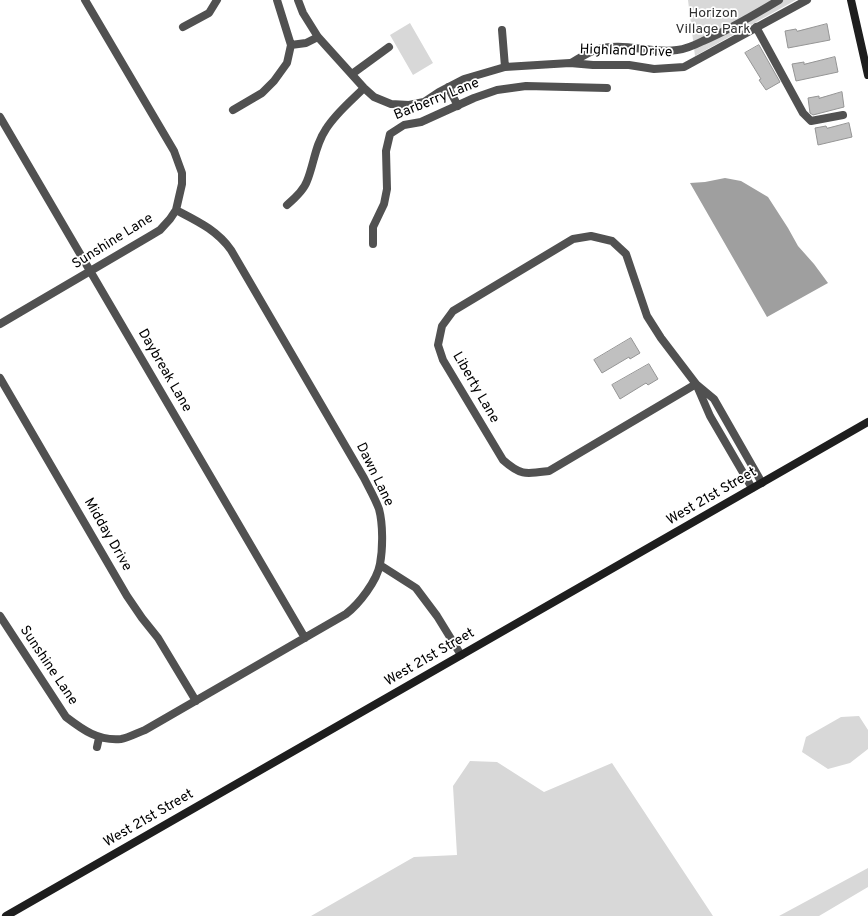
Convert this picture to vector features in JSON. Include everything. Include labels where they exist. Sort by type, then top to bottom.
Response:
[{"type":"street","name":"Sunshine Lane","points":[[0,324],[160,230],[176,210],[182,184],[182,173],[174,151],[85,0]]},
{"type":"street","points":[[183,27],[209,13],[217,0]]},
{"type":"street","points":[[233,110],[262,93],[274,81],[287,63],[291,45],[277,0]]},
{"type":"street","name":"Highland Drive","points":[[298,0],[303,13],[318,37],[364,88],[374,97],[391,104],[409,105],[424,102],[464,79],[505,67],[570,63],[593,65],[628,65],[654,70],[684,67],[704,58],[756,27],[807,0]]},
{"type":"street","name":"Highland Drive","points":[[570,63],[594,50],[608,47],[677,51],[688,48],[718,34],[779,0]]},
{"type":"street","points":[[851,0],[868,75]]},
{"type":"street","points":[[756,27],[803,114],[811,122],[843,115]]},
{"type":"street","points":[[502,30],[505,67]]},
{"type":"street","points":[[291,45],[306,43],[318,37]]},
{"type":"street","points":[[352,74],[389,47]]},
{"type":"street","name":"Barberry Lane","points":[[373,244],[373,227],[384,204],[387,189],[386,151],[390,134],[404,125],[421,122],[474,98],[497,90],[526,86],[607,88]]},
{"type":"street","points":[[448,87],[458,106]]},
{"type":"street","points":[[287,205],[307,183],[316,148],[325,129],[336,115],[364,88]]},
{"type":"street","name":"Daybreak Lane","points":[[0,117],[305,638]]},
{"type":"street","name":"Dawn Lane","points":[[99,738],[121,739],[145,730],[346,614],[354,607],[374,579],[380,564],[382,533],[379,508],[364,478],[225,241],[212,230],[176,210]]},
{"type":"street","name":"Liberty Lane","points":[[696,384],[549,471],[527,474],[514,470],[502,460],[443,360],[438,345],[442,326],[453,311],[573,239],[591,236],[612,241],[626,254],[647,316],[661,338],[696,384],[714,399],[762,483]]},
{"type":"street","name":"Midday Drive","points":[[0,378],[127,596],[158,638],[196,701]]},
{"type":"street","name":"Liberty Lane","points":[[696,384],[710,416],[752,488]]},
{"type":"street","name":"West 21st Street","points":[[6,916],[868,422]]},
{"type":"street","points":[[380,564],[416,588],[437,616],[461,655]]},
{"type":"street","name":"Sunshine Lane","points":[[0,616],[66,717],[79,727],[99,738]]},
{"type":"street","points":[[96,746],[99,738]]},
{"type":"green space","name":"Horizon Village Park","points":[[688,0],[796,0],[695,56]]},
{"type":"green space","points":[[410,23],[433,63],[413,75],[390,35]]},
{"type":"green space","points":[[859,716],[868,730],[868,749],[850,763],[828,769],[802,752],[806,737],[841,717]]},
{"type":"green space","points":[[470,761],[497,762],[544,792],[612,763],[713,916],[311,916],[414,857],[457,855],[453,786]]},
{"type":"green space","points":[[868,868],[868,887],[819,916],[779,916]]},
{"type":"shaded area","points":[[725,178],[741,181],[768,197],[798,246],[828,283],[767,317],[690,183]]},
{"type":"building","points":[[827,24],[830,40],[788,48],[785,31],[796,29],[797,31]]},
{"type":"building","points":[[759,45],[780,82],[766,90],[745,53]]},
{"type":"building","points":[[835,57],[838,72],[796,81],[792,64],[804,62],[804,64]]},
{"type":"building","points":[[842,92],[844,107],[813,115],[810,113],[808,98],[819,96],[819,98]]},
{"type":"building","points":[[849,123],[852,137],[818,145],[815,128],[826,126],[827,128]]},
{"type":"building","points":[[631,338],[640,353],[630,359],[629,357],[602,373],[594,360]]},
{"type":"building","points":[[649,364],[658,379],[648,385],[646,383],[620,399],[612,385]]}]
